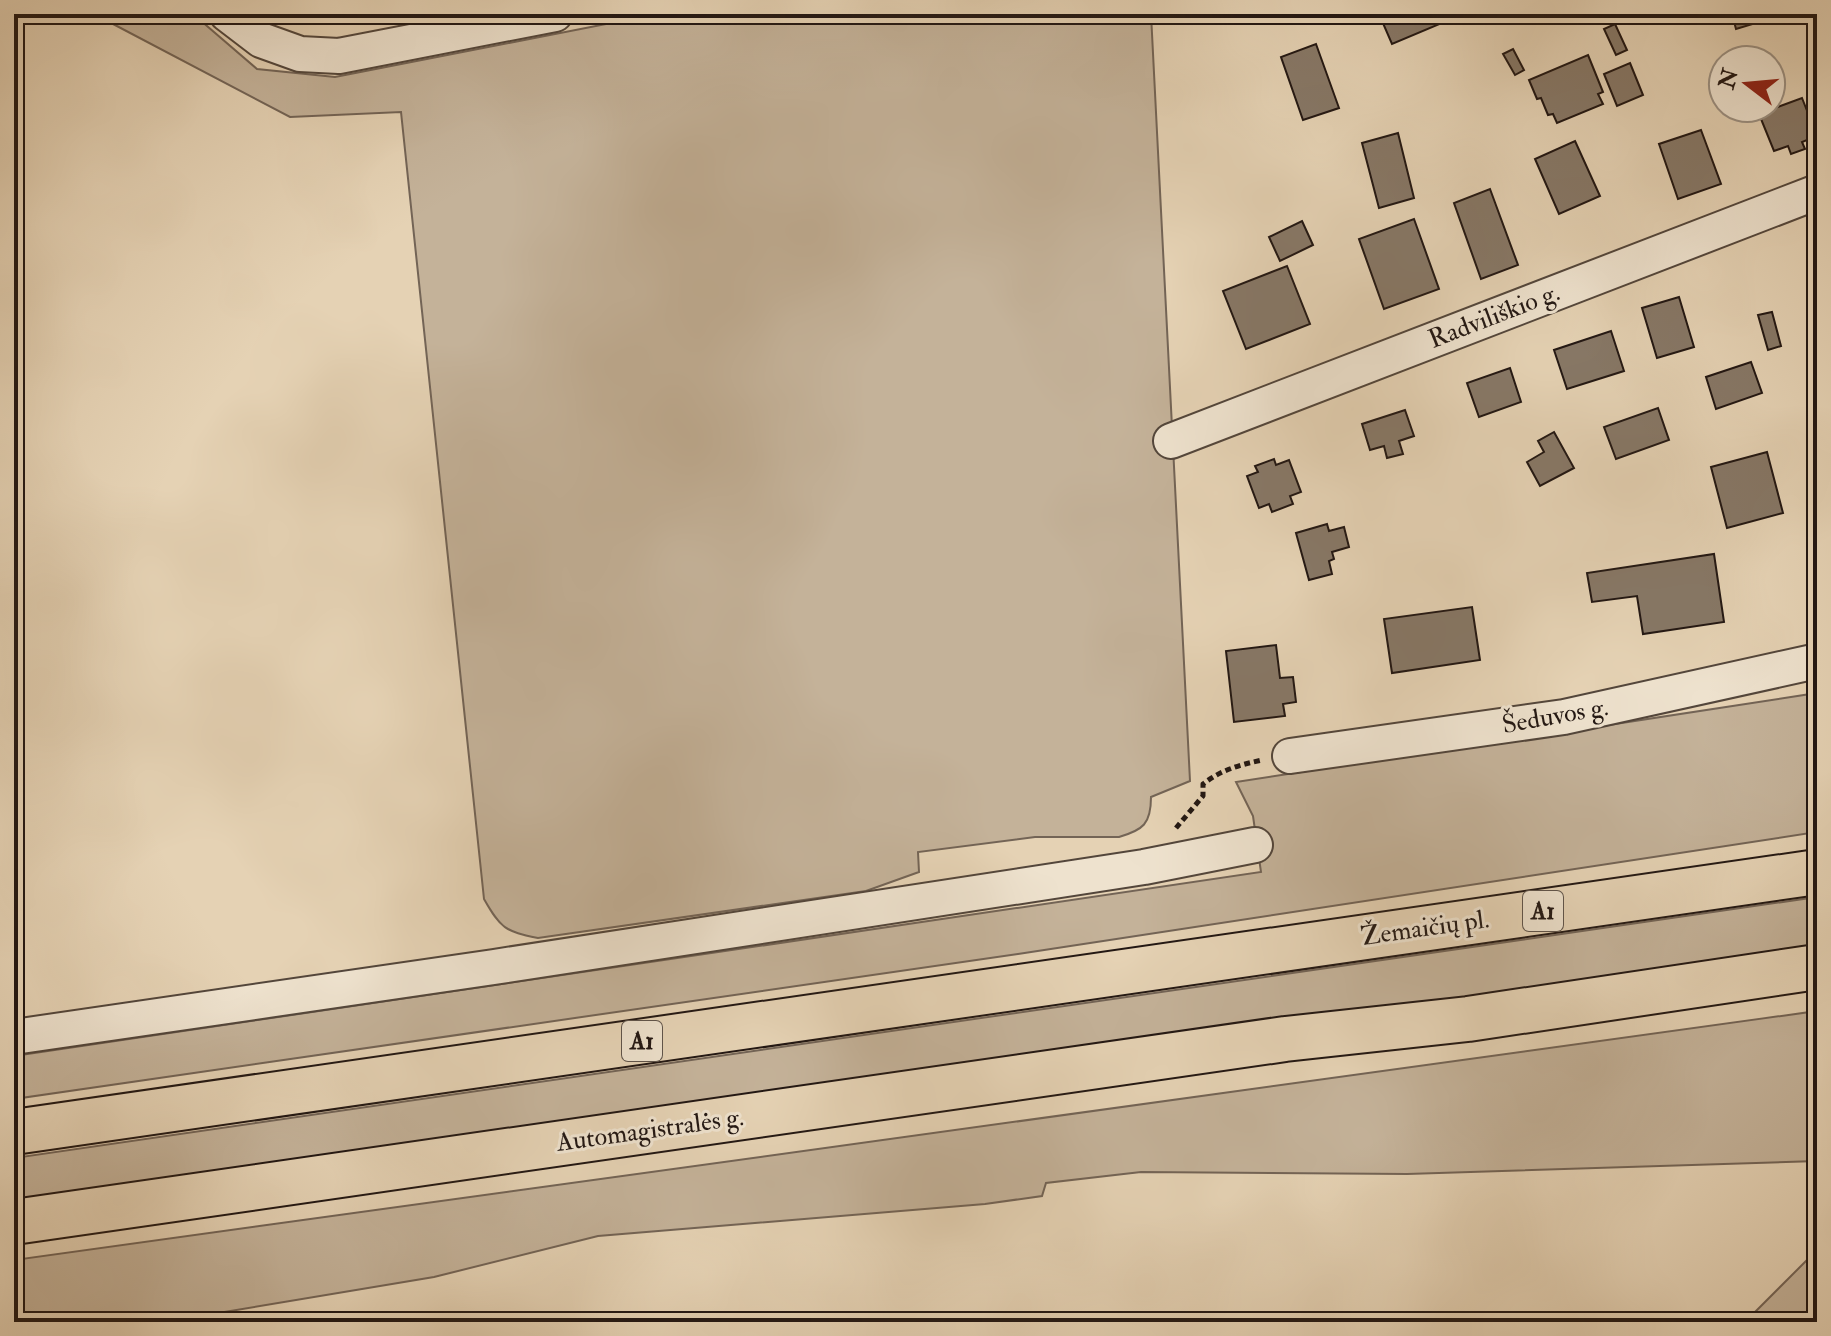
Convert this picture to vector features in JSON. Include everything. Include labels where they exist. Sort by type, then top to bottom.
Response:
[{"type":"highway","name":"Žemaičių pl.","points":[[14,1132],[1817,872]]},
{"type":"highway","name":"Automagistralės g.","points":[[14,1222],[1285,1039],[1468,1019],[1817,967]]},
{"type":"street","points":[[227,14],[261,40],[300,54],[339,56],[555,14]]},
{"type":"street","name":"Radviliškio g.","points":[[1171,441],[1817,192]]},
{"type":"street","name":"Šeduvos g.","points":[[1290,756],[1564,717],[1817,661]]},
{"type":"street","points":[[14,1037],[1185,861],[1255,845]]},
{"type":"path","points":[[1203,796],[1203,784],[1223,771],[1238,765],[1290,756]]},
{"type":"shaded area","points":[[94,14],[193,14],[257,69],[335,77],[657,14],[1151,14],[1190,781],[1151,797],[1144,824],[1119,837],[1035,837],[918,852],[919,872],[866,891],[538,938],[505,927],[484,899],[401,112],[290,117]]},
{"type":"shaded area","points":[[1817,693],[1817,832],[1018,954],[14,1099],[14,1056],[1261,872],[1253,816],[1236,782]]},
{"type":"shaded area","points":[[1817,897],[1817,948],[14,1203],[14,1158]]},
{"type":"shaded area","points":[[1817,1011],[1817,1161],[1407,1174],[1141,1172],[1046,1183],[1042,1196],[985,1204],[598,1236],[434,1277],[164,1322],[14,1322],[14,1260]]},
{"type":"shaded area","points":[[1817,1250],[1817,1322],[1745,1322]]},
{"type":"building","points":[[1231,14],[1259,14],[1233,22]]},
{"type":"building","points":[[1379,14],[1460,14],[1461,15],[1392,44]]},
{"type":"building","points":[[1732,14],[1786,14],[1736,29]]},
{"type":"building","points":[[1615,24],[1627,50],[1616,55],[1604,29]]},
{"type":"building","points":[[1316,44],[1339,108],[1303,120],[1281,57]]},
{"type":"building","points":[[1513,49],[1524,70],[1515,75],[1503,54]]},
{"type":"building","points":[[1588,55],[1603,92],[1598,94],[1603,104],[1557,123],[1553,114],[1548,115],[1541,98],[1537,99],[1529,80]]},
{"type":"building","points":[[1630,63],[1643,95],[1617,106],[1604,74]]},
{"type":"building","points":[[1802,98],[1817,136],[1802,142],[1805,149],[1791,154],[1788,146],[1774,151],[1763,124],[1787,124],[1787,104]]},
{"type":"building","points":[[1701,130],[1721,184],[1678,199],[1659,144]]},
{"type":"building","points":[[1398,133],[1414,198],[1379,208],[1362,143]]},
{"type":"building","points":[[1575,141],[1600,196],[1559,214],[1535,159]]},
{"type":"building","points":[[1490,189],[1518,265],[1481,279],[1454,203]]},
{"type":"building","points":[[1414,219],[1439,289],[1384,309],[1359,239]]},
{"type":"building","points":[[1302,221],[1313,245],[1280,261],[1269,237]]},
{"type":"building","points":[[1287,266],[1310,324],[1246,349],[1223,291]]},
{"type":"building","points":[[1679,297],[1694,347],[1657,358],[1642,308]]},
{"type":"building","points":[[1772,312],[1781,346],[1768,350],[1758,315]]},
{"type":"building","points":[[1611,331],[1624,371],[1567,389],[1554,350]]},
{"type":"building","points":[[1751,362],[1762,393],[1716,409],[1706,377]]},
{"type":"building","points":[[1510,368],[1521,402],[1479,417],[1467,383]]},
{"type":"building","points":[[1658,408],[1669,440],[1616,459],[1604,427]]},
{"type":"building","points":[[1405,410],[1414,436],[1399,441],[1403,454],[1387,458],[1384,446],[1370,450],[1362,424]]},
{"type":"building","points":[[1554,432],[1574,468],[1540,486],[1527,462],[1544,452],[1538,441]]},
{"type":"building","points":[[1767,452],[1783,513],[1727,528],[1711,467]]},
{"type":"building","points":[[1274,459],[1276,465],[1289,460],[1301,492],[1290,496],[1293,504],[1272,512],[1269,504],[1259,508],[1247,476],[1258,472],[1255,466]]},
{"type":"building","points":[[1327,524],[1329,531],[1344,527],[1349,547],[1332,552],[1334,559],[1329,561],[1332,574],[1309,580],[1296,533]]},
{"type":"building","points":[[1714,554],[1724,622],[1643,634],[1637,596],[1592,602],[1587,573]]},
{"type":"building","points":[[1472,607],[1480,660],[1392,673],[1384,619]]},
{"type":"building","points":[[1276,645],[1280,678],[1293,677],[1296,702],[1283,704],[1285,716],[1234,722],[1226,651]]}]
